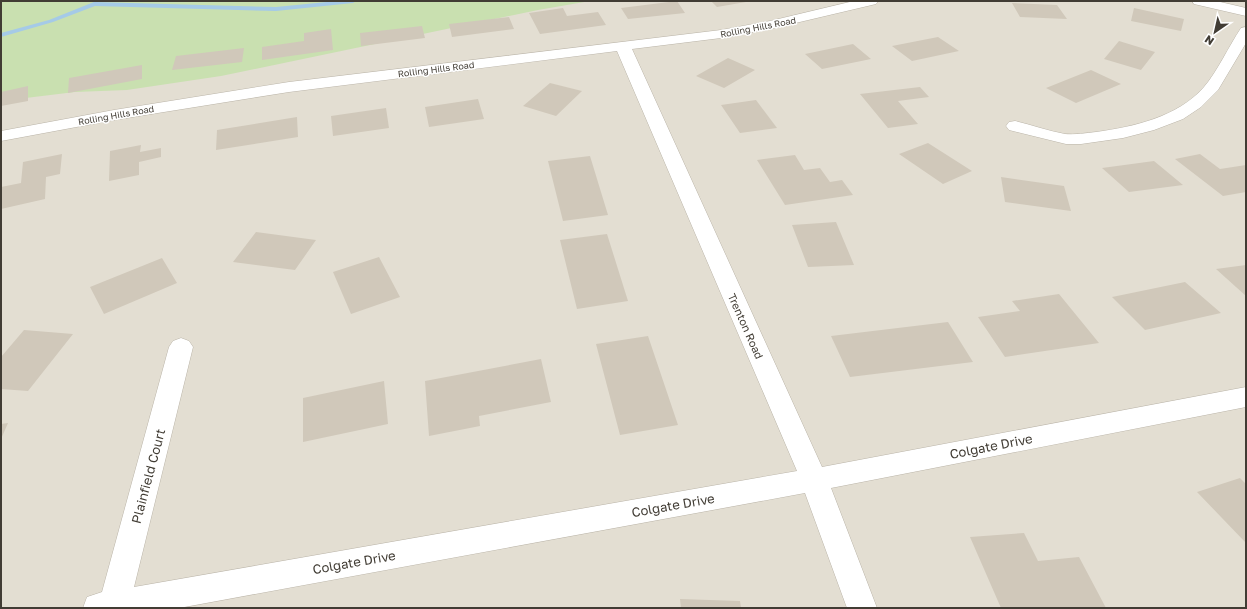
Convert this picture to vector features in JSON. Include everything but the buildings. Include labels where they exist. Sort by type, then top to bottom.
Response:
[{"type":"street","name":"Rolling Hills Road","points":[[1,136],[114,114],[289,87],[721,34],[770,25],[871,1]]},
{"type":"street","points":[[1198,1],[1246,12]]},
{"type":"street","points":[[1015,126],[1066,139],[1130,131],[1178,115],[1195,104],[1210,90],[1246,31]]},
{"type":"street","name":"Trenton Road","points":[[623,47],[814,480],[862,608]]},
{"type":"street","name":"Plainfield Court","points":[[106,607],[181,347]]},
{"type":"street","name":"Colgate Drive","points":[[106,607],[814,480],[1246,397]]},
{"type":"shaded area","points":[[414,1],[1246,1],[1246,608],[1,608],[1,67]]},
{"type":"green space","points":[[1,1],[590,1],[538,10],[221,76],[127,90],[75,92],[1,101]]},
{"type":"waterway","points":[[1,35],[51,21],[94,4],[276,9],[353,1]]}]
